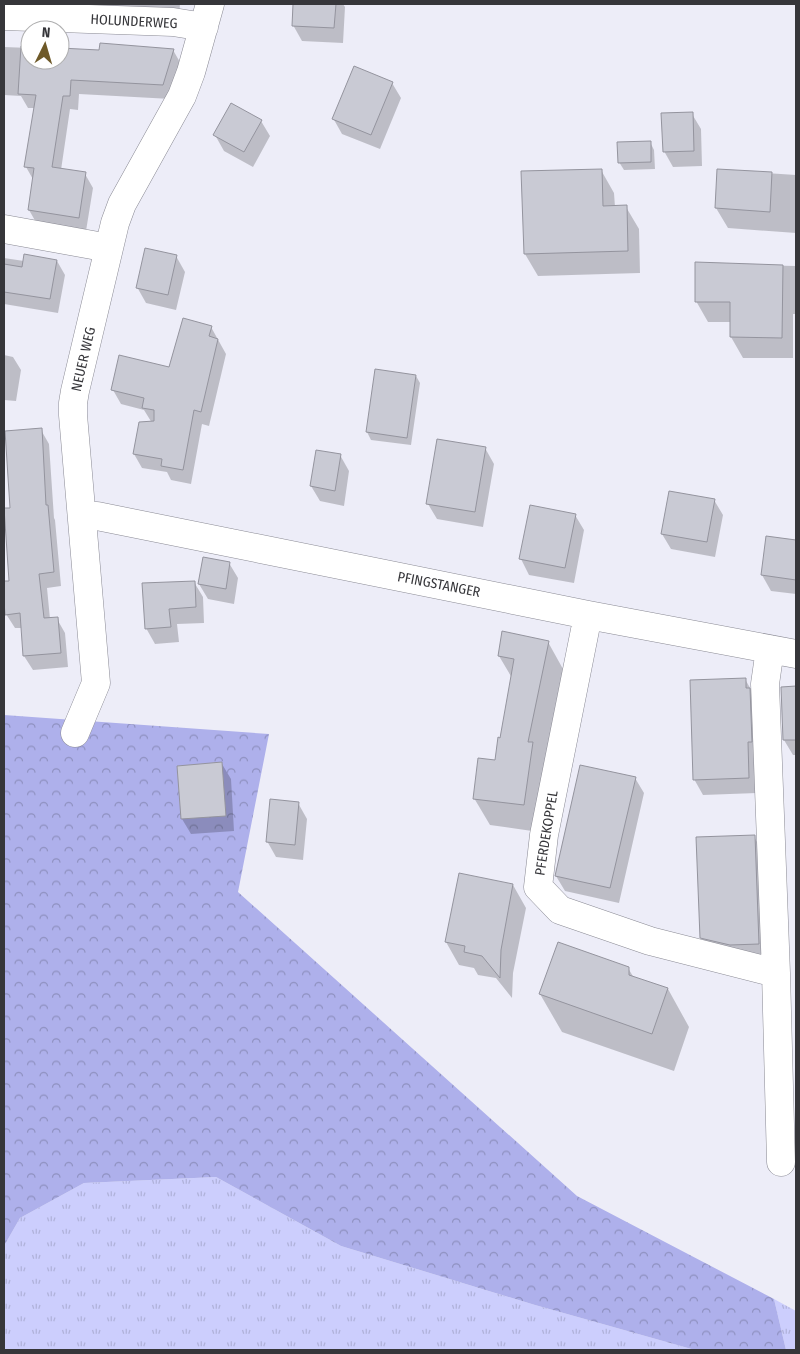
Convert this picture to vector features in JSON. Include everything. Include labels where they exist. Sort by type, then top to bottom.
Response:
[{"type":"street","name":"HOLUNDERWEG","points":[[4,16],[173,22],[207,16]]},
{"type":"street","name":"NEUER WEG","points":[[76,734],[96,683],[73,404],[115,223],[122,204],[182,96],[192,72],[207,16]]},
{"type":"street","points":[[4,229],[109,248]]},
{"type":"street","name":"PFINGSTANGER","points":[[82,516],[97,516],[588,615],[796,654]]},
{"type":"street","name":"PFERDEKOPPEL","points":[[588,615],[544,835],[538,888],[560,910],[650,942],[776,973]]},
{"type":"street","points":[[770,649],[764,684],[776,973],[781,1162]]},
{"type":"green space","points":[[4,715],[269,734],[238,892],[577,1196],[774,1299],[786,1350],[695,1350],[535,1305],[341,1246],[216,1177],[84,1183],[20,1218],[4,1246]]},
{"type":"green space","points":[[216,1177],[341,1246],[535,1305],[695,1350],[4,1350],[4,1246],[20,1218],[84,1183]]},
{"type":"green space","points":[[774,1299],[796,1311],[796,1350],[786,1350]]},
{"type":"building","points":[[293,4],[336,4],[334,28],[292,26]]},
{"type":"building","points":[[100,43],[174,49],[163,85],[71,80],[70,96],[63,96],[52,167],[86,172],[79,218],[28,210],[34,168],[24,167],[36,95],[18,94],[20,62],[20,70],[70,70],[70,49],[99,50]]},
{"type":"building","points":[[354,66],[393,82],[371,135],[332,119]]},
{"type":"building","points":[[231,103],[262,120],[244,152],[213,135]]},
{"type":"building","points":[[693,112],[694,151],[663,152],[661,113]]},
{"type":"building","points":[[651,141],[651,162],[618,163],[617,142]]},
{"type":"building","points":[[602,169],[603,206],[627,205],[628,251],[524,254],[521,171]]},
{"type":"building","points":[[717,169],[772,172],[770,212],[715,208]]},
{"type":"building","points":[[145,248],[177,255],[168,295],[136,288]]},
{"type":"building","points":[[24,254],[57,260],[50,299],[4,292],[4,264],[22,267]]},
{"type":"building","points":[[695,262],[783,265],[782,338],[730,337],[730,302],[695,302]]},
{"type":"building","points":[[183,318],[212,326],[209,336],[218,339],[201,412],[194,410],[183,470],[161,466],[162,459],[133,454],[139,422],[154,421],[154,410],[142,408],[144,398],[111,390],[119,355],[169,367]]},
{"type":"building","points":[[375,369],[416,375],[407,438],[366,432]]},
{"type":"building","points":[[42,428],[46,505],[48,505],[54,572],[39,574],[44,618],[58,617],[61,653],[23,656],[20,613],[5,615],[4,581],[9,581],[4,508],[10,508],[5,431]]},
{"type":"building","points":[[437,439],[486,447],[475,512],[426,504]]},
{"type":"building","points":[[316,450],[341,454],[335,491],[310,486]]},
{"type":"building","points":[[669,491],[715,499],[707,542],[661,534]]},
{"type":"building","points":[[530,505],[576,514],[565,568],[519,559]]},
{"type":"building","points":[[766,536],[796,540],[796,580],[761,575]]},
{"type":"building","points":[[203,557],[230,562],[226,589],[198,584]]},
{"type":"building","points":[[195,581],[196,607],[169,609],[171,627],[145,629],[142,583]]},
{"type":"building","points":[[502,631],[549,641],[528,742],[533,742],[524,805],[473,799],[478,758],[495,760],[514,659],[498,656]]},
{"type":"building","points":[[746,678],[746,688],[750,688],[752,742],[748,742],[749,778],[693,780],[690,680]]},
{"type":"building","points":[[796,686],[796,740],[783,740],[781,687]]},
{"type":"building","points":[[222,762],[226,816],[181,819],[177,766]]},
{"type":"building","points":[[580,765],[636,777],[610,888],[555,876]]},
{"type":"building","points":[[270,799],[299,802],[295,845],[266,842]]},
{"type":"building","points":[[755,835],[759,944],[730,945],[700,938],[696,837]]},
{"type":"building","points":[[459,873],[513,884],[501,950],[500,978],[482,956],[464,952],[465,946],[445,942]]},
{"type":"building","points":[[558,942],[629,967],[629,975],[668,988],[652,1034],[539,994]]}]
